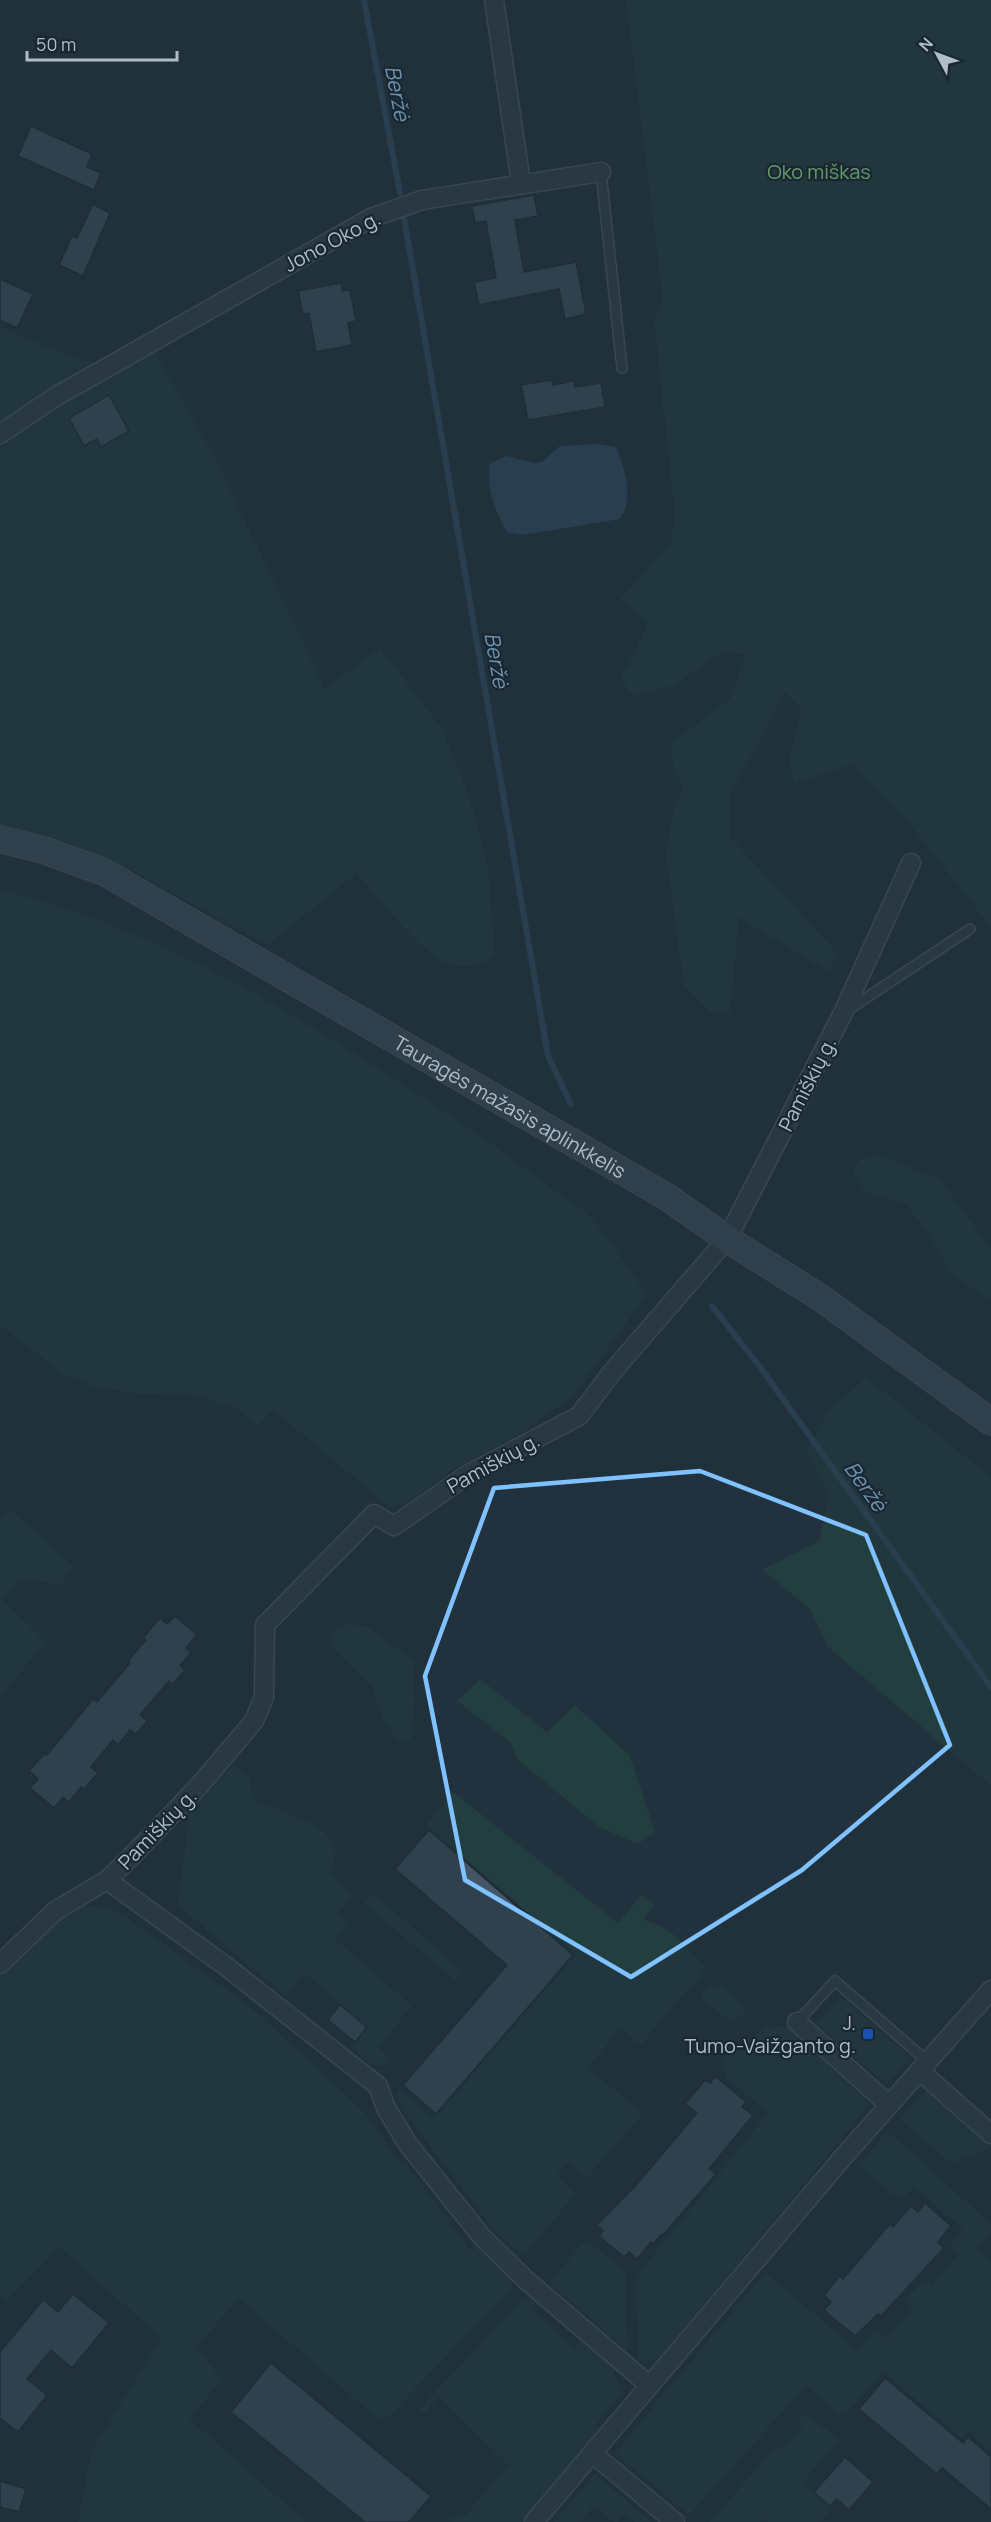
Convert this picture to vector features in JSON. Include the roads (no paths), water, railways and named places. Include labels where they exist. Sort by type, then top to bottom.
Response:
[{"type":"main road","name":"Tauragės mažasis aplinkkelis","points":[[0,839],[43,850],[104,872],[183,915],[667,1197],[727,1239],[821,1298],[991,1422]]},
{"type":"street","points":[[494,0],[521,183]]},
{"type":"street","name":"Jono Oko g.","points":[[0,434],[55,397],[371,218],[422,200],[601,172]]},
{"type":"street","name":"Pamiškių g.","points":[[0,1964],[55,1911],[107,1880],[200,1786],[254,1721],[264,1697],[266,1625],[300,1587],[374,1514],[394,1526],[467,1475],[579,1416],[613,1371],[727,1239],[843,1013],[911,863]]},
{"type":"street","points":[[107,1880],[228,1967],[378,2086],[386,2108],[407,2143],[482,2237],[527,2281],[649,2385]]},
{"type":"street","points":[[534,2522],[889,2105],[991,1990]]},
{"type":"street","points":[[797,2022],[889,2105]]},
{"type":"street","points":[[924,2066],[991,2134]]},
{"type":"street","points":[[592,2453],[675,2522]]},
{"type":"lane","points":[[601,172],[622,368]]},
{"type":"lane","points":[[843,1013],[970,928]]},
{"type":"lane","points":[[797,2022],[835,1981],[924,2066]]},
{"type":"water","points":[[598,444],[616,447],[622,465],[627,483],[627,502],[620,519],[523,535],[507,532],[492,499],[489,481],[490,464],[506,456],[534,463],[542,462],[560,446]]},
{"type":"waterway","name":"Beržė","points":[[364,0],[400,193]]},
{"type":"waterway","name":"Beržė","points":[[404,218],[548,1056],[571,1104]]},
{"type":"waterway","name":"Beržė","points":[[712,1306],[757,1363],[991,1687]]},
{"type":"place","name":"J. Tumo-Vaižganto g.","points":[[868,2034]]},
{"type":"park label","name":"Oko miškas","points":[[819,171]]}]
